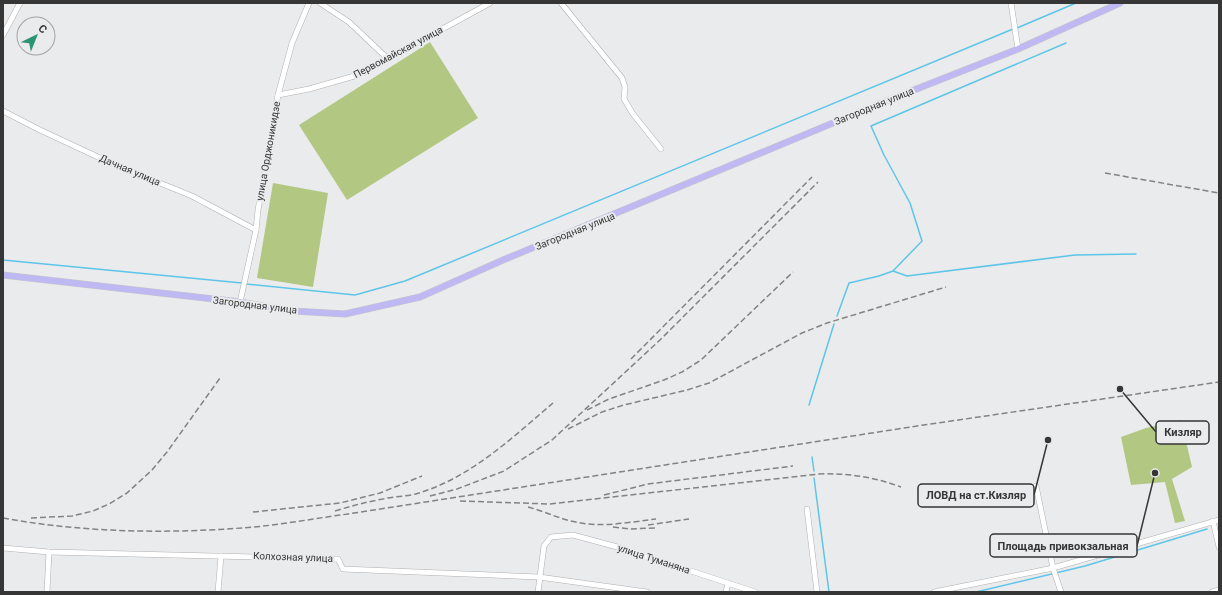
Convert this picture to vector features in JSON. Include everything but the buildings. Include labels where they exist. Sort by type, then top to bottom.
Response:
[{"type":"main road","name":"Загородная улица","points":[[3,275],[240,302],[293,311],[345,314],[420,297],[504,260],[881,103],[1018,48],[1120,3]]},
{"type":"street","points":[[3,35],[20,3]]},
{"type":"street","name":"улица Орджоникидзе","points":[[240,302],[256,230],[258,210],[278,95],[292,43],[309,3]]},
{"type":"street","points":[[320,3],[349,22],[388,59]]},
{"type":"street","name":"Первомайская улица","points":[[278,95],[309,89],[358,75],[490,3]]},
{"type":"street","points":[[561,3],[622,78],[625,87],[624,100],[633,114],[661,149]]},
{"type":"street","points":[[1011,3],[1018,48]]},
{"type":"street","name":"Дачная улица","points":[[3,111],[113,164],[192,196],[256,230]]},
{"type":"street","points":[[1036,486],[1053,568],[1061,592]]},
{"type":"street","points":[[807,509],[817,592]]},
{"type":"street","points":[[934,592],[1053,568],[1216,521],[1219,547]]},
{"type":"street","name":"улица Туманяна","points":[[539,577],[544,546],[551,537],[573,535],[621,548],[754,592]]},
{"type":"street","name":"Колхозная улица","points":[[3,548],[49,552],[338,559],[343,569],[539,577],[646,592]]},
{"type":"street","points":[[47,592],[49,552]]},
{"type":"street","points":[[218,592],[221,556]]},
{"type":"street","points":[[538,592],[539,577]]},
{"type":"street","points":[[726,592],[728,583]]},
{"type":"street","points":[[1212,592],[1219,590]]},
{"type":"green space","points":[[430,42],[478,118],[347,200],[299,125]]},
{"type":"green space","points":[[273,183],[328,193],[313,287],[257,278]]},
{"type":"green space","points":[[1181,420],[1192,467],[1172,479],[1185,521],[1175,523],[1165,482],[1131,485],[1121,437],[1146,428]]},
{"type":"waterway","points":[[1017,28],[1076,3]]},
{"type":"waterway","points":[[246,284],[355,295],[405,281],[1013,29]]},
{"type":"waterway","points":[[837,316],[849,283],[893,271],[922,241],[910,203],[884,155],[871,126],[1066,43]]},
{"type":"waterway","points":[[893,271],[907,276],[1075,255],[1136,254]]},
{"type":"waterway","points":[[3,260],[242,283]]},
{"type":"waterway","points":[[809,405],[834,324]]},
{"type":"waterway","points":[[812,457],[814,471]]},
{"type":"waterway","points":[[814,478],[829,592]]},
{"type":"waterway","points":[[976,592],[1085,566],[1207,529]]},
{"type":"railway","points":[[1105,173],[1219,193]]},
{"type":"railway","points":[[631,359],[812,177]]},
{"type":"railway","points":[[430,496],[457,489],[504,471],[552,440],[660,340],[818,182]]},
{"type":"railway","points":[[587,410],[609,399],[664,380],[682,372],[701,360],[793,272]]},
{"type":"railway","points":[[568,429],[602,412],[709,383],[802,333],[827,323],[946,287]]},
{"type":"railway","points":[[31,518],[72,516],[93,511],[109,504],[127,493],[152,470],[167,452],[220,378]]},
{"type":"railway","points":[[3,518],[65,527],[128,531],[191,531],[266,526],[917,426],[1219,382]]},
{"type":"railway","points":[[335,511],[371,501],[419,493],[438,486],[473,467],[490,455],[553,403]]},
{"type":"railway","points":[[604,495],[648,484],[793,466]]},
{"type":"railway","points":[[460,501],[550,504],[819,474],[861,476],[901,487]]},
{"type":"railway","points":[[253,512],[340,503],[380,493],[422,476]]},
{"type":"railway","points":[[528,507],[570,521],[586,524],[616,524],[656,519]]},
{"type":"railway","points":[[648,525],[689,519]]},
{"type":"railway","points":[[613,527],[629,529],[655,528]]},
{"type":"place","name":"Кизляр","points":[[1120,389]]},
{"type":"place","name":"ЛОВД на ст.Кизляр","points":[[1048,440]]},
{"type":"place","name":"Площадь привокзальная","points":[[1155,473]]}]
